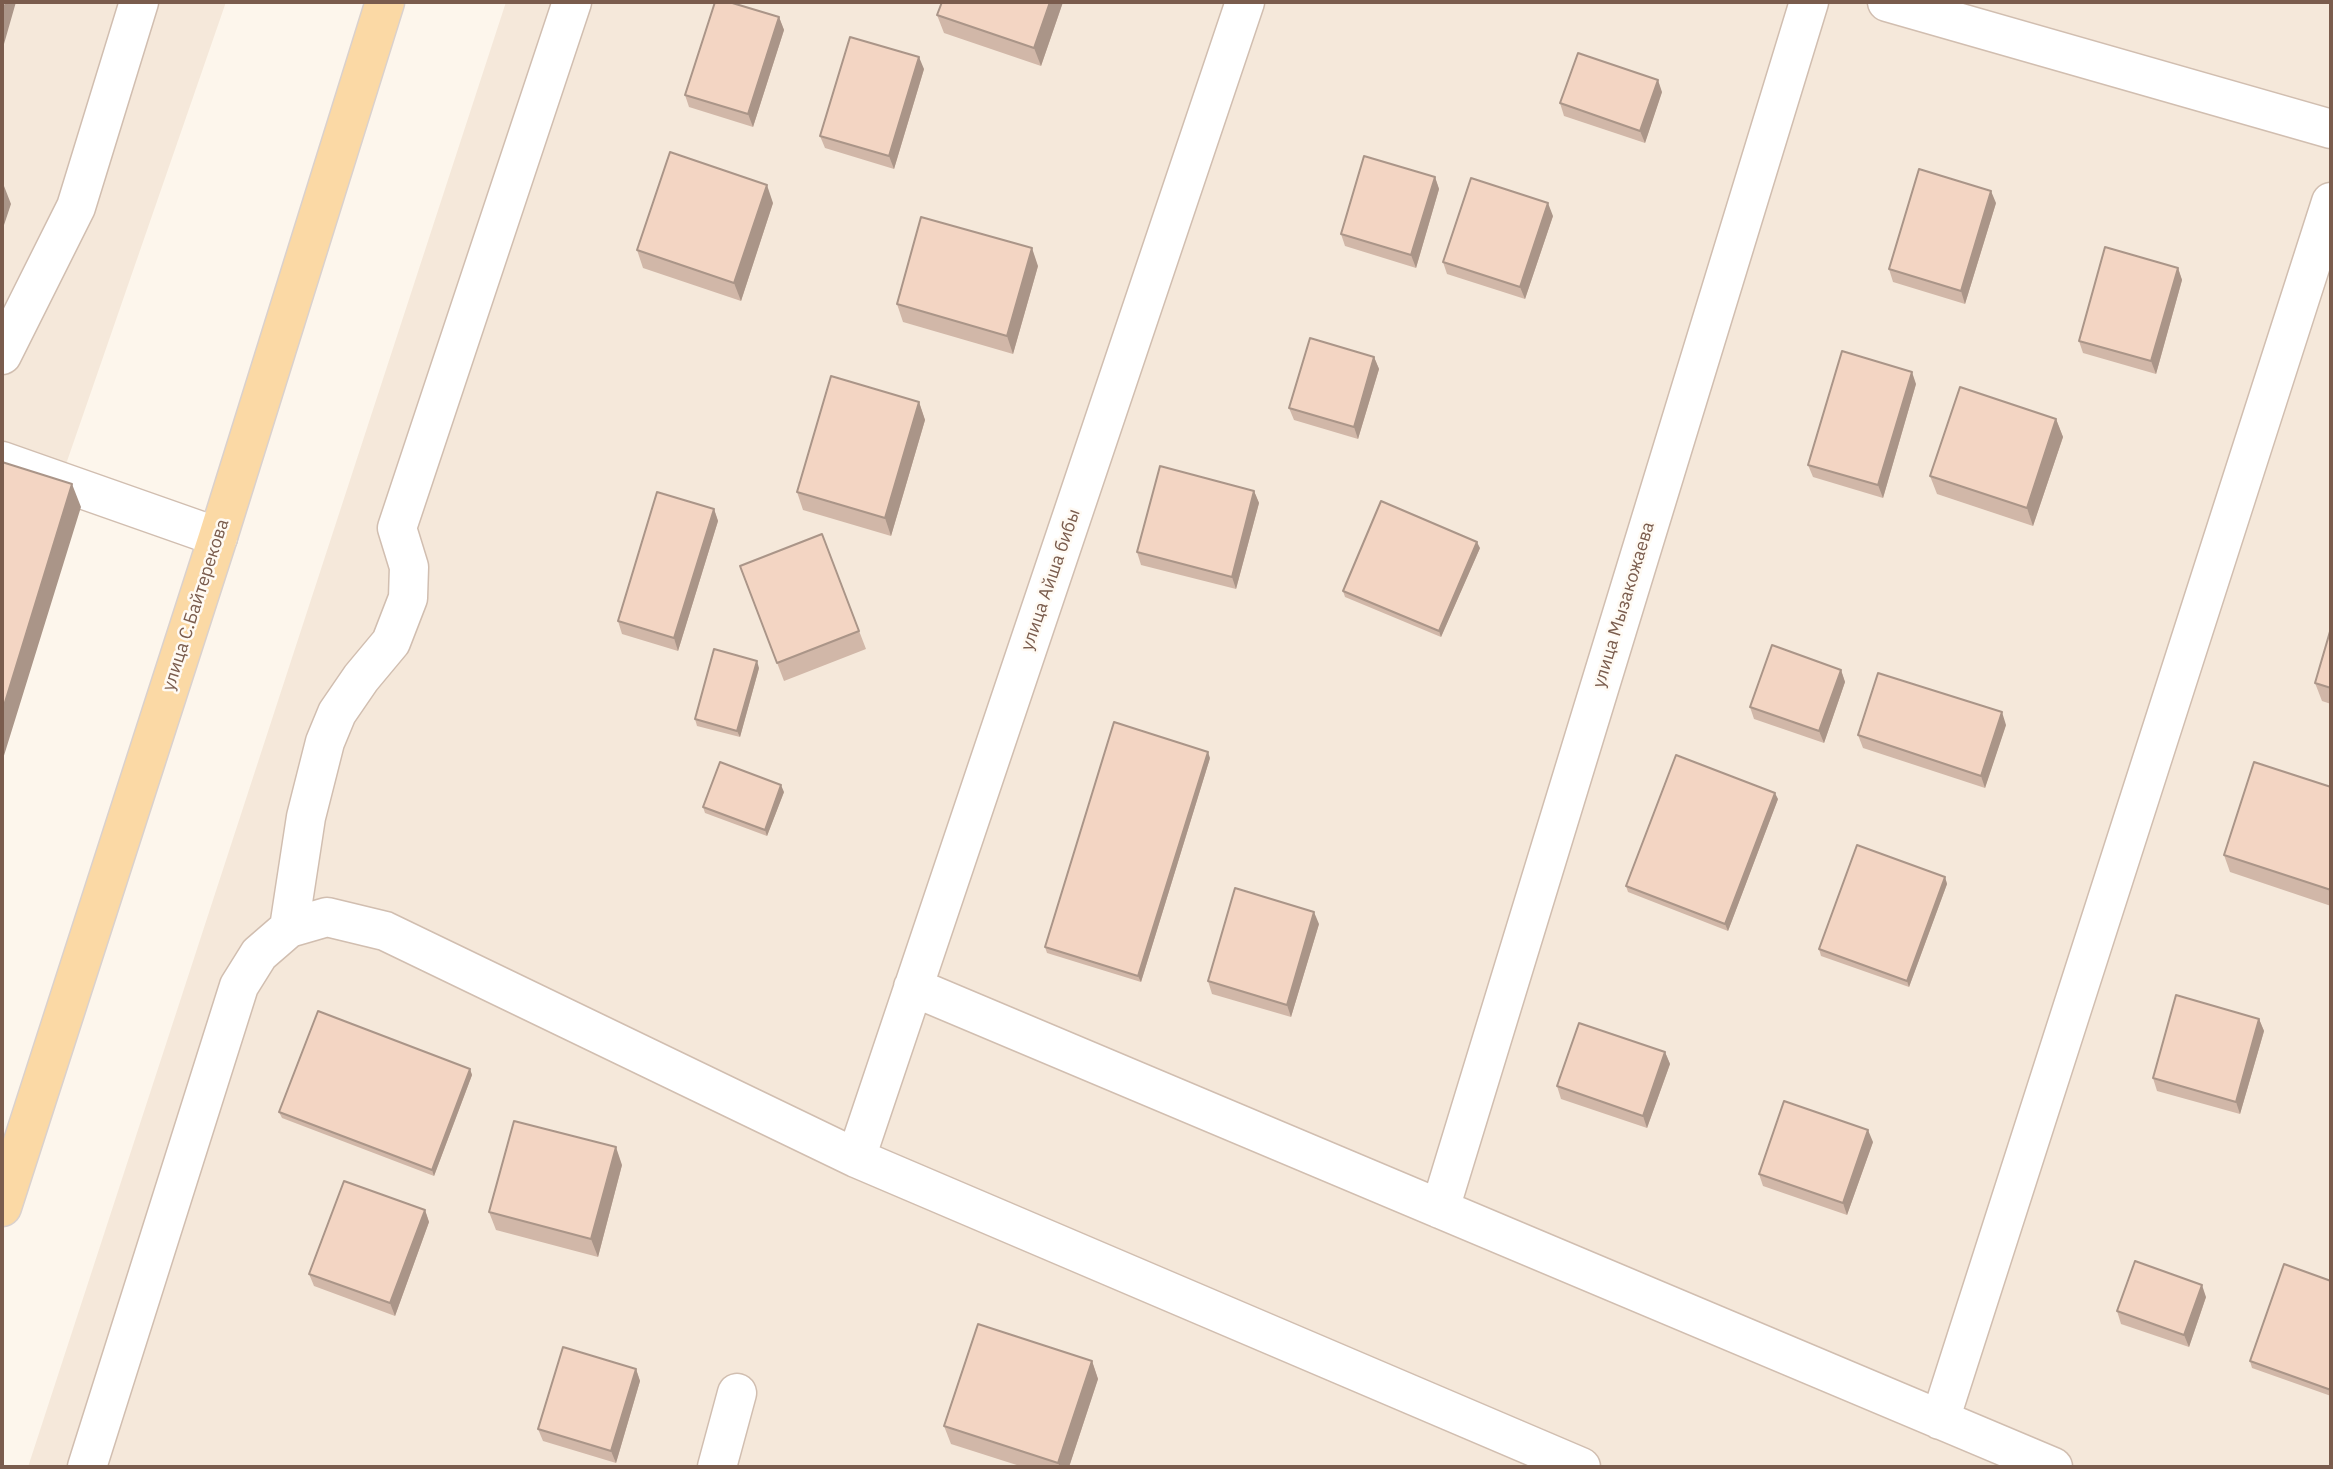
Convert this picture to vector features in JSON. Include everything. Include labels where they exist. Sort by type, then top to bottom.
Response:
[{"type":"main road","name":"улица С.Байтерекова","points":[[2,1207],[218,537],[386,2]]},
{"type":"street","points":[[2,355],[76,207],[139,2]]},
{"type":"street","points":[[289,928],[306,817],[325,742],[337,713],[391,642],[408,598],[409,567],[397,528],[572,2]]},
{"type":"street","name":"улица Айша бибы","points":[[856,1158],[1245,2]]},
{"type":"street","name":"улица Мызакожаева","points":[[1440,1209],[1808,2]]},
{"type":"street","points":[[1887,2],[2331,129]]},
{"type":"street","points":[[1940,1420],[2331,202]]},
{"type":"street","points":[[2,461],[218,537]]},
{"type":"street","points":[[87,1467],[239,986],[259,954],[289,928],[327,917],[385,931],[856,1158],[1581,1467]]},
{"type":"street","points":[[913,987],[2053,1467]]},
{"type":"street","points":[[716,1467],[737,1393]]},
{"type":"shaded area","points":[[2,2],[226,2],[2,649]]},
{"type":"shaded area","points":[[506,2],[2331,2],[2331,1467],[28,1467]]},
{"type":"building","points":[[715,2],[729,2],[779,17],[748,114],[685,95]]},
{"type":"building","points":[[942,2],[1050,2],[1034,48],[937,15]]},
{"type":"building","points":[[850,37],[919,57],[889,156],[820,136]]},
{"type":"building","points":[[1578,53],[1658,80],[1640,131],[1560,103]]},
{"type":"building","points":[[670,152],[767,185],[734,283],[637,250]]},
{"type":"building","points":[[1364,156],[1435,177],[1411,255],[1341,234]]},
{"type":"building","points":[[1919,169],[1991,191],[1961,291],[1889,269]]},
{"type":"building","points":[[1471,178],[1548,203],[1520,287],[1443,262]]},
{"type":"building","points":[[921,217],[1032,248],[1007,336],[897,304]]},
{"type":"building","points":[[2105,247],[2178,268],[2151,361],[2079,341]]},
{"type":"building","points":[[1310,338],[1374,357],[1354,427],[1289,408]]},
{"type":"building","points":[[1842,351],[1912,372],[1878,485],[1808,465]]},
{"type":"building","points":[[831,376],[919,402],[885,518],[797,492]]},
{"type":"building","points":[[1960,387],[2056,419],[2027,508],[1930,476]]},
{"type":"building","points":[[2,462],[72,484],[2,712]]},
{"type":"building","points":[[1160,466],[1254,491],[1232,577],[1137,552]]},
{"type":"building","points":[[657,492],[714,509],[674,638],[618,621]]},
{"type":"building","points":[[1381,501],[1477,542],[1439,631],[1343,591]]},
{"type":"building","points":[[822,534],[859,631],[777,663],[740,566]]},
{"type":"building","points":[[2331,628],[2331,688],[2315,683]]},
{"type":"building","points":[[1772,645],[1841,670],[1819,731],[1750,707]]},
{"type":"building","points":[[714,649],[757,661],[737,731],[695,719]]},
{"type":"building","points":[[1878,673],[2002,712],[1981,776],[1858,735]]},
{"type":"building","points":[[1114,722],[1208,752],[1138,976],[1045,947]]},
{"type":"building","points":[[1676,755],[1775,793],[1725,924],[1626,886]]},
{"type":"building","points":[[720,762],[781,785],[765,830],[703,807]]},
{"type":"building","points":[[2254,762],[2331,787],[2331,890],[2224,855]]},
{"type":"building","points":[[1857,845],[1945,877],[1907,981],[1819,949]]},
{"type":"building","points":[[1235,888],[1314,912],[1287,1005],[1208,981]]},
{"type":"building","points":[[2176,995],[2259,1019],[2236,1102],[2153,1078]]},
{"type":"building","points":[[318,1011],[470,1069],[432,1170],[279,1112]]},
{"type":"building","points":[[1579,1023],[1665,1052],[1643,1116],[1557,1086]]},
{"type":"building","points":[[1784,1101],[1868,1130],[1843,1203],[1759,1174]]},
{"type":"building","points":[[514,1121],[616,1147],[591,1239],[489,1212]]},
{"type":"building","points":[[344,1181],[425,1210],[390,1303],[309,1274]]},
{"type":"building","points":[[2135,1261],[2202,1285],[2184,1335],[2117,1311]]},
{"type":"building","points":[[2284,1264],[2331,1281],[2331,1390],[2250,1361]]},
{"type":"building","points":[[978,1324],[1092,1361],[1058,1463],[944,1426]]},
{"type":"building","points":[[563,1347],[636,1369],[611,1451],[538,1429]]}]
